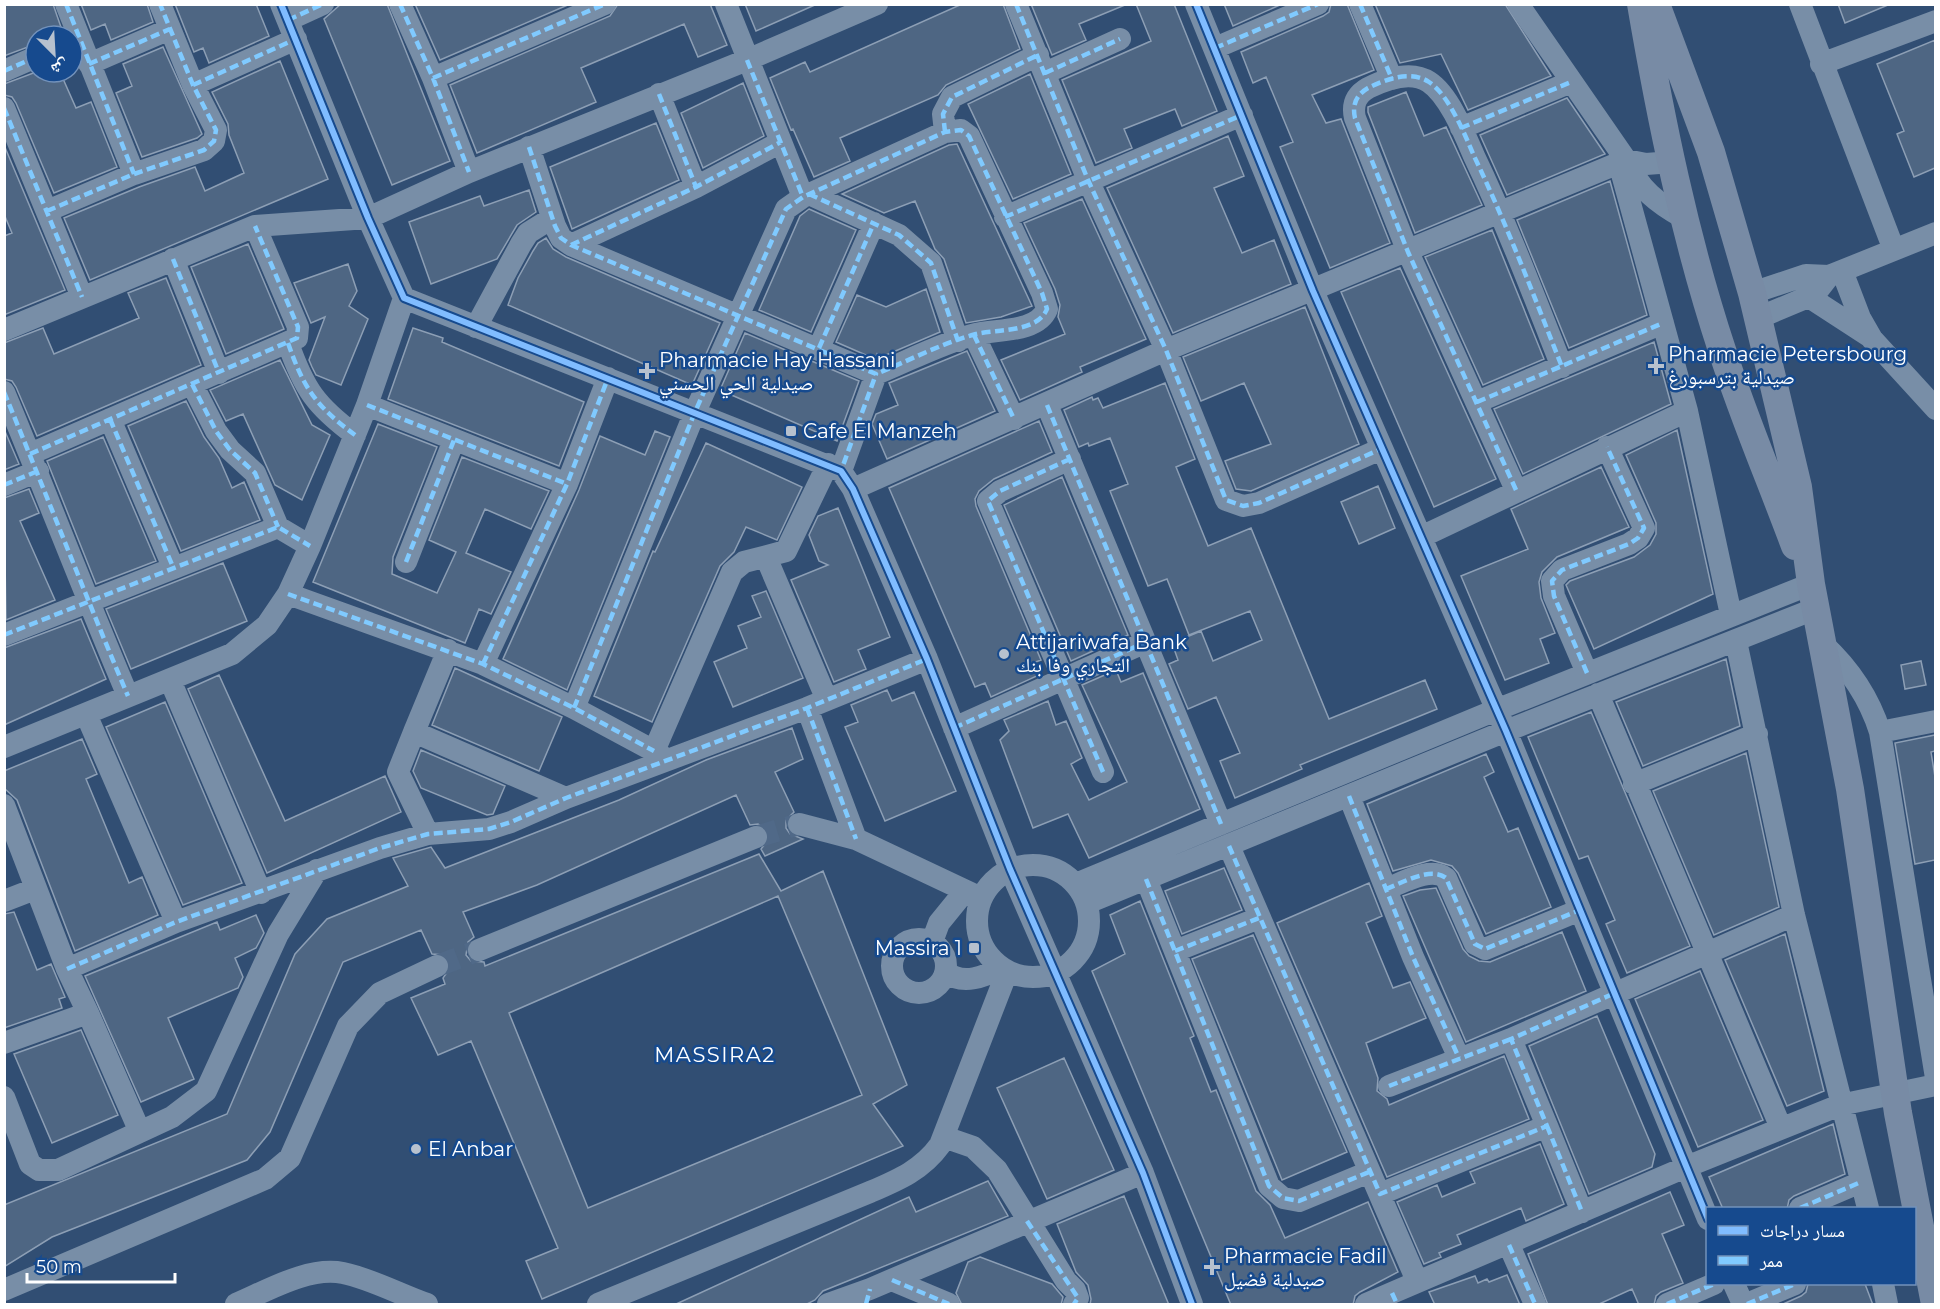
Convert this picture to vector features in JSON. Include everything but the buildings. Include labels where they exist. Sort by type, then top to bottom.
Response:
[{"type":"main road","points":[[1641,4],[1684,218],[1716,331],[1814,596]]},
{"type":"main road","points":[[1656,4],[1711,152],[1756,312],[1798,487],[1814,596],[1850,789],[1896,1092],[1935,1305]]},
{"type":"main road","points":[[1672,162],[1692,153],[1711,152]]},
{"type":"main road","points":[[1716,331],[1739,336],[1756,312]]},
{"type":"street","points":[[66,4],[71,24]]},
{"type":"street","points":[[46,211],[134,174],[204,150],[214,141],[216,130],[193,85],[160,4]]},
{"type":"street","points":[[193,85],[288,21],[323,4]]},
{"type":"street","points":[[400,4],[433,78],[469,172]]},
{"type":"street","points":[[433,78],[605,4]]},
{"type":"street","points":[[726,4],[781,142],[806,195],[899,235],[932,262],[966,338],[1014,419]]},
{"type":"street","points":[[4,330],[255,226],[368,218],[469,172],[747,60],[877,4]]},
{"type":"street","points":[[1016,4],[1088,180],[1166,350],[1223,495],[1230,503],[1244,506],[1259,503],[1381,449]]},
{"type":"street","points":[[1196,4],[1313,291],[1506,731],[1706,1217]]},
{"type":"street","points":[[1215,48],[1318,4]]},
{"type":"street","points":[[1360,4],[1392,79]]},
{"type":"street","points":[[1518,4],[1622,162],[1647,193],[1684,218]]},
{"type":"street","points":[[1800,4],[1894,250]]},
{"type":"street","points":[[4,747],[232,654],[267,625],[288,594],[310,546],[367,405],[404,298],[368,218],[288,21]]},
{"type":"street","points":[[1821,64],[1935,21]]},
{"type":"street","points":[[89,64],[170,29]]},
{"type":"street","points":[[945,132],[943,114],[952,97],[1041,64],[1120,39]]},
{"type":"street","points":[[84,55],[134,174]]},
{"type":"street","points":[[4,71],[24,62]]},
{"type":"street","points":[[1516,490],[1408,252],[1353,110],[1358,96],[1363,91],[1392,79],[1413,77],[1431,83],[1438,90],[1461,128],[1501,213],[1562,367]]},
{"type":"street","points":[[1461,128],[1571,82]]},
{"type":"street","points":[[659,94],[696,187]]},
{"type":"street","points":[[4,108],[82,297]]},
{"type":"street","points":[[1005,217],[1242,115]]},
{"type":"street","points":[[529,147],[552,218],[561,238],[571,245],[736,317],[819,348],[876,374],[966,338],[1029,326],[1040,320],[1047,309],[1042,292],[969,136],[961,130],[945,132],[806,195],[789,206],[736,317],[695,412],[574,708]]},
{"type":"street","points":[[571,245],[696,187],[781,142]]},
{"type":"street","points":[[1622,162],[1687,411],[1731,615]]},
{"type":"street","points":[[404,298],[695,412],[841,475],[1014,419],[1166,350],[1622,162],[1646,164],[1672,162]]},
{"type":"street","points":[[476,327],[521,244],[538,225],[552,218]]},
{"type":"street","points":[[819,348],[874,223]]},
{"type":"street","points":[[4,485],[34,463],[110,419],[297,338],[298,327],[255,226]]},
{"type":"street","points":[[1756,312],[1806,275],[1836,273],[1935,233]]},
{"type":"street","points":[[173,259],[219,373]]},
{"type":"street","points":[[1756,312],[1809,297],[1821,289],[1836,273]]},
{"type":"street","points":[[1836,273],[1872,339],[1935,409]]},
{"type":"street","points":[[1809,297],[1872,339]]},
{"type":"street","points":[[1477,402],[1663,323]]},
{"type":"street","points":[[288,343],[301,380],[311,394],[331,417],[355,435]]},
{"type":"street","points":[[660,755],[735,567],[781,554],[788,548],[841,475],[876,374]]},
{"type":"street","points":[[483,664],[567,484],[608,378]]},
{"type":"street","points":[[192,384],[216,431],[230,450],[255,473],[278,527],[310,546]]},
{"type":"street","points":[[4,392],[88,603],[128,696]]},
{"type":"street","points":[[367,405],[567,484]]},
{"type":"street","points":[[1047,405],[1221,824]]},
{"type":"street","points":[[1421,537],[1516,490],[1687,411]]},
{"type":"street","points":[[110,419],[173,567]]},
{"type":"street","points":[[406,561],[454,440]]},
{"type":"street","points":[[1587,673],[1554,596],[1552,581],[1562,570],[1629,544],[1638,538],[1644,528],[1607,447]]},
{"type":"street","points":[[1070,459],[999,491],[988,501],[1103,772]]},
{"type":"street","points":[[841,475],[927,659],[1010,869],[1143,1173],[1192,1305]]},
{"type":"street","points":[[4,635],[278,527]]},
{"type":"street","points":[[766,557],[817,704],[856,839]]},
{"type":"street","points":[[288,594],[483,664],[574,708],[660,755]]},
{"type":"street","points":[[1082,893],[1221,824],[1587,673],[1731,615],[1814,596]]},
{"type":"street","points":[[1082,893],[1146,879],[1506,731],[1736,641],[1814,596]]},
{"type":"street","points":[[1736,641],[1794,915],[1867,1207]]},
{"type":"street","points":[[954,728],[1146,642]]},
{"type":"street","points":[[1823,644],[1837,657],[1861,687],[1880,732],[1935,1078]]},
{"type":"street","points":[[428,834],[398,772],[448,650]]},
{"type":"street","points":[[67,969],[176,922],[261,893],[316,870],[428,834],[489,829],[566,798],[660,755],[817,704],[927,659]]},
{"type":"street","points":[[170,680],[261,893]]},
{"type":"street","points":[[1598,694],[1705,953],[1781,1128]]},
{"type":"street","points":[[86,714],[176,922]]},
{"type":"street","points":[[1880,732],[1935,722]]},
{"type":"street","points":[[414,732],[566,798]]},
{"type":"street","points":[[1634,784],[1757,734]]},
{"type":"street","points":[[1349,796],[1413,957],[1459,1058]]},
{"type":"street","points":[[4,805],[67,969],[140,1132]]},
{"type":"street","points":[[799,824],[856,839],[973,895]]},
{"type":"street","points":[[479,950],[756,837]]},
{"type":"street","points":[[1229,846],[1417,1281]]},
{"type":"street","points":[[932,942],[939,922],[973,895],[1010,869],[1038,865],[1052,868],[1082,893],[1090,917],[1084,945],[1077,958],[1057,973],[1041,978],[1024,978],[1004,970],[983,949],[977,932],[977,915],[973,895]]},
{"type":"street","points":[[4,1097],[30,1164],[39,1170],[58,1170],[172,1117],[206,1091],[278,934],[316,870]]},
{"type":"street","points":[[1386,889],[1432,873],[1444,876],[1475,944],[1482,949],[1492,948],[1580,910]]},
{"type":"street","points":[[1146,879],[1269,1186],[1283,1198],[1299,1201],[1369,1172]]},
{"type":"street","points":[[4,901],[35,889]]},
{"type":"street","points":[[1389,1086],[1511,1039],[1794,915]]},
{"type":"street","points":[[1175,951],[1259,918]]},
{"type":"street","points":[[914,939],[932,942],[941,949],[946,960],[946,972],[937,988],[920,994],[902,989],[892,974],[893,956],[898,948],[914,939]]},
{"type":"street","points":[[4,1290],[266,1179],[290,1158],[348,1026],[380,993],[437,966]]},
{"type":"street","points":[[946,972],[969,979],[1004,970]]},
{"type":"street","points":[[598,1305],[904,1177],[924,1164],[944,1137],[1004,970]]},
{"type":"street","points":[[4,1043],[88,1013]]},
{"type":"street","points":[[1511,1039],[1582,1212]]},
{"type":"street","points":[[1366,1305],[1394,1299],[1417,1281],[1509,1245],[1686,1167],[1840,1105],[1935,1085]]},
{"type":"street","points":[[1380,1194],[1547,1126]]},
{"type":"street","points":[[944,1137],[973,1147],[997,1170],[1027,1221],[1066,1281],[1075,1290],[1078,1299],[1074,1305]]},
{"type":"street","points":[[828,1305],[868,1297],[892,1280],[1143,1173]]},
{"type":"street","points":[[1805,1207],[1861,1182]]},
{"type":"street","points":[[1509,1245],[1535,1305]]},
{"type":"street","points":[[236,1305],[297,1278],[342,1272],[427,1305]]},
{"type":"street","points":[[892,1280],[949,1305]]},
{"type":"street","points":[[1667,1305],[1712,1285]]},
{"type":"street","points":[[1735,1285],[1745,1305],[1793,1285]]},
{"type":"street","points":[[1883,1285],[1887,1305]]},
{"type":"tunnel","points":[[756,837],[799,824]]},
{"type":"tunnel","points":[[437,966],[479,950]]},
{"type":"marked path","points":[[66,4],[134,174]]},
{"type":"marked path","points":[[47,211],[134,174],[204,150],[214,141],[216,130],[193,85],[160,4]]},
{"type":"marked path","points":[[288,20],[323,4]]},
{"type":"marked path","points":[[400,4],[433,78],[469,172]]},
{"type":"marked path","points":[[433,78],[605,4]]},
{"type":"marked path","points":[[1016,4],[1088,180],[1166,350],[1226,500],[1243,506],[1259,503],[1381,449]]},
{"type":"marked path","points":[[1215,48],[1318,4]]},
{"type":"marked path","points":[[1360,4],[1392,79]]},
{"type":"marked path","points":[[89,64],[170,29]]},
{"type":"marked path","points":[[193,85],[296,39]]},
{"type":"marked path","points":[[1045,73],[1120,39]]},
{"type":"marked path","points":[[945,132],[943,114],[952,97],[1038,55]]},
{"type":"marked path","points":[[747,60],[803,197]]},
{"type":"marked path","points":[[4,71],[24,62]]},
{"type":"marked path","points":[[1516,490],[1408,252],[1355,118],[1356,101],[1360,94],[1368,88],[1398,77],[1422,78],[1436,88],[1450,106],[1498,208],[1562,367]]},
{"type":"marked path","points":[[1461,128],[1571,82]]},
{"type":"marked path","points":[[659,94],[696,187]]},
{"type":"marked path","points":[[4,108],[82,297]]},
{"type":"marked path","points":[[1005,217],[1242,115]]},
{"type":"marked path","points":[[574,708],[695,412],[786,209],[803,197],[945,132],[961,130],[969,136],[1042,293],[1047,309],[1042,317],[1026,326],[963,338],[876,374]]},
{"type":"marked path","points":[[571,245],[696,187],[781,142]]},
{"type":"marked path","points":[[529,147],[555,226],[561,238],[571,245],[876,374],[841,471]]},
{"type":"marked path","points":[[809,194],[899,235],[931,263],[958,341]]},
{"type":"marked path","points":[[819,348],[874,223]]},
{"type":"marked path","points":[[30,454],[297,338],[298,327],[255,226]]},
{"type":"marked path","points":[[173,259],[219,373]]},
{"type":"marked path","points":[[1477,402],[1663,323]]},
{"type":"marked path","points":[[974,335],[1014,419]]},
{"type":"marked path","points":[[288,343],[300,373],[313,395],[330,415],[355,435]]},
{"type":"marked path","points":[[483,664],[567,484],[608,378]]},
{"type":"marked path","points":[[192,384],[216,431],[230,450],[255,473],[278,527]]},
{"type":"marked path","points":[[4,392],[128,696]]},
{"type":"marked path","points":[[367,405],[567,484]]},
{"type":"marked path","points":[[1047,405],[1221,824]]},
{"type":"marked path","points":[[110,419],[173,567]]},
{"type":"marked path","points":[[406,562],[454,440]]},
{"type":"marked path","points":[[1587,673],[1554,596],[1552,581],[1562,570],[1629,544],[1638,538],[1644,528],[1607,447]]},
{"type":"marked path","points":[[1070,459],[1000,491],[988,501],[1103,772]]},
{"type":"marked path","points":[[4,485],[38,471]]},
{"type":"marked path","points":[[4,635],[278,527],[310,546]]},
{"type":"marked path","points":[[288,594],[483,664],[574,708],[654,751]]},
{"type":"marked path","points":[[954,728],[1146,642]]},
{"type":"marked path","points":[[67,969],[176,922],[380,848],[428,834],[489,829],[511,822],[566,798],[807,708],[927,659]]},
{"type":"marked path","points":[[807,708],[856,839]]},
{"type":"marked path","points":[[1349,796],[1413,957],[1459,1058]]},
{"type":"marked path","points":[[1229,846],[1380,1194],[1547,1126],[1511,1039],[1615,993]]},
{"type":"marked path","points":[[1386,889],[1425,875],[1433,874],[1446,878],[1475,944],[1485,949],[1580,910]]},
{"type":"marked path","points":[[1146,879],[1269,1186],[1283,1198],[1299,1201],[1369,1172]]},
{"type":"marked path","points":[[1175,951],[1259,918]]},
{"type":"marked path","points":[[1389,1086],[1511,1039]]},
{"type":"marked path","points":[[1547,1126],[1582,1212]]},
{"type":"marked path","points":[[1802,1207],[1861,1182]]},
{"type":"marked path","points":[[1027,1221],[1078,1298],[1074,1304]]},
{"type":"marked path","points":[[1509,1245],[1535,1304]]},
{"type":"marked path","points":[[892,1280],[949,1304]]},
{"type":"marked path","points":[[1667,1304],[1712,1285]]},
{"type":"marked path","points":[[1747,1304],[1793,1285]]},
{"type":"marked path","points":[[866,1304],[870,1289]]},
{"type":"marked path","points":[[1392,1293],[1397,1304]]},
{"type":"cycle path","points":[[281,4],[368,218],[404,298],[841,471],[853,489],[927,659],[1010,869],[1143,1173],[1192,1304]]},
{"type":"cycle path","points":[[1196,4],[1313,291],[1506,731],[1706,1214]]},
{"type":"place","name":"Pharmacie Petersbourg صيدلية بترسبورغ","points":[[1656,366]]},
{"type":"place","name":"Pharmacie Hay Hassani صيدلية الحي الحسني","points":[[647,371]]},
{"type":"place","name":"Cafe El Manzeh","points":[[791,431]]},
{"type":"place","name":"Attijariwafa Bank التجاري وفا بنك","points":[[1004,654]]},
{"type":"place","name":"Massira 1","points":[[974,948]]},
{"type":"place","name":"El Anbar","points":[[416,1149]]},
{"type":"place","name":"Pharmacie Fadil صيدلية فضيل","points":[[1212,1267]]},
{"type":"district","name":"MASSIRA2","points":[[715,1054]]}]
